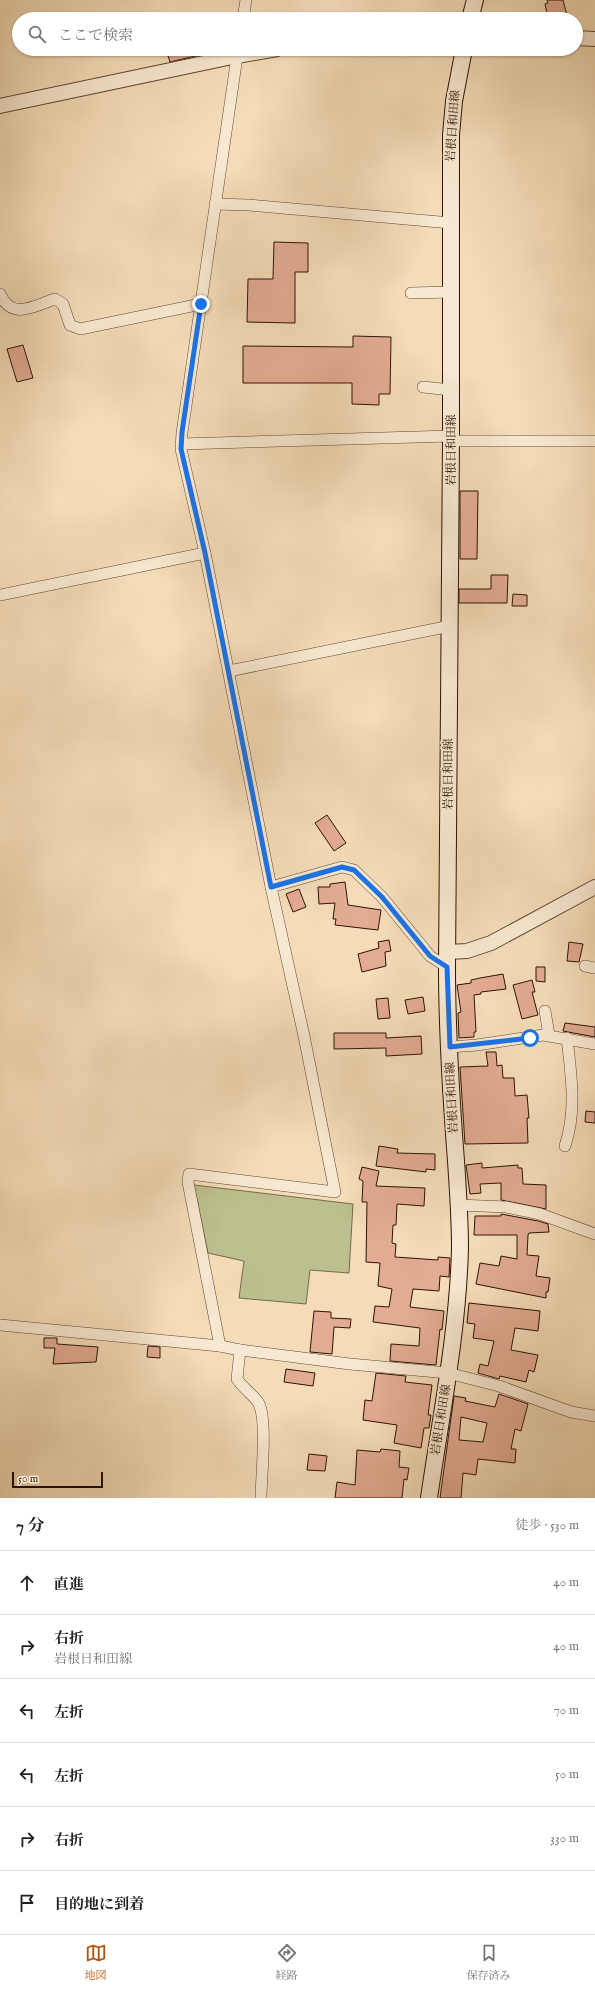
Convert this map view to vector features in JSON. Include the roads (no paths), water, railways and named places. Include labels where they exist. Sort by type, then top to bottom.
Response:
[{"type":"main road","points":[[472,12],[475,0]]},
{"type":"main road","name":"岩根日和田線","points":[[429,1498],[448,1373],[458,1292],[459,1205],[450,1047],[447,959],[451,438],[451,135],[455,94],[463,56]]},
{"type":"street","points":[[244,12],[246,0]]},
{"type":"street","points":[[583,38],[595,39]]},
{"type":"street","points":[[0,106],[220,56]]},
{"type":"street","points":[[220,1346],[188,1182],[189,1174],[335,1192],[304,1036],[271,887],[205,553],[181,444],[237,56]]},
{"type":"street","points":[[215,204],[249,205],[451,223]]},
{"type":"street","points":[[411,293],[451,292]]},
{"type":"street","points":[[0,294],[4,302],[15,310],[23,310],[55,299],[63,304],[70,325],[80,329],[201,304]]},
{"type":"street","points":[[423,387],[451,390]]},
{"type":"street","points":[[181,444],[451,438],[595,441]]},
{"type":"street","points":[[0,595],[205,553]]},
{"type":"street","points":[[229,671],[450,626]]},
{"type":"street","points":[[271,887],[342,867],[354,870],[382,897],[430,956],[447,959],[491,943],[595,887]]},
{"type":"street","points":[[545,1011],[549,1035]]},
{"type":"street","points":[[450,1047],[549,1035],[595,1044]]},
{"type":"street","points":[[565,1146],[570,1133],[573,1096],[567,1038]]},
{"type":"street","points":[[459,1205],[513,1208],[547,1216],[595,1234]]},
{"type":"street","points":[[0,1325],[220,1346],[240,1350],[350,1364],[448,1373],[499,1386],[571,1412],[595,1416]]},
{"type":"street","points":[[240,1350],[237,1379],[258,1402],[262,1416],[261,1498]]}]
